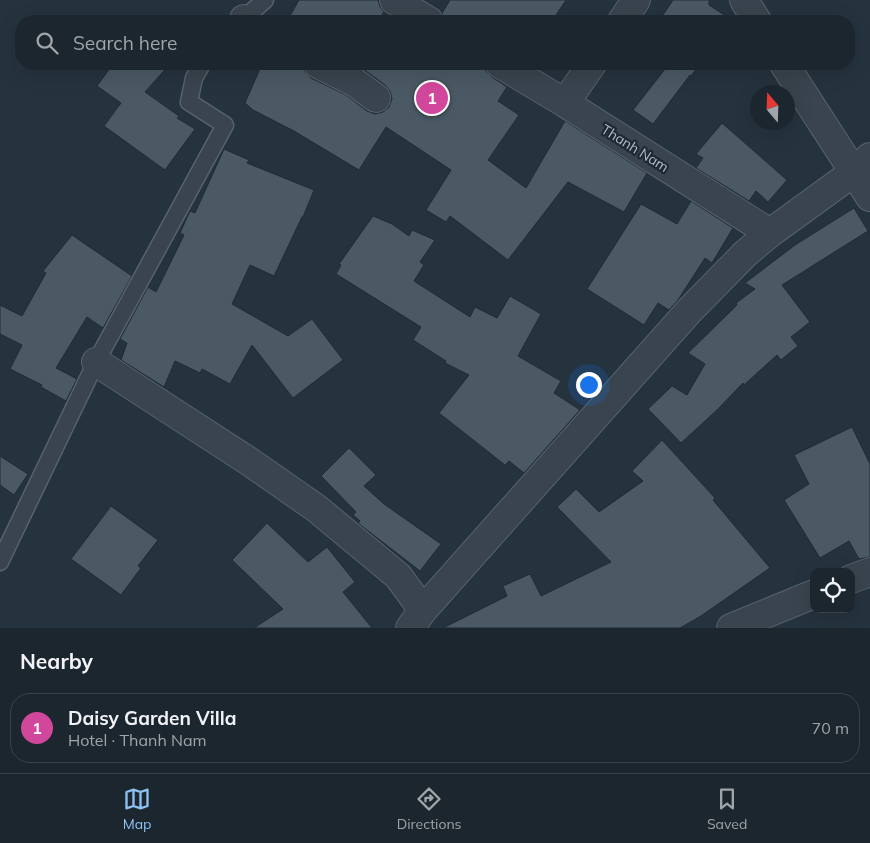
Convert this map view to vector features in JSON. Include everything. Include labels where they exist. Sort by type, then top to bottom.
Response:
[{"type":"street","points":[[394,0],[419,15]]},
{"type":"street","points":[[626,15],[636,0]]},
{"type":"street","points":[[744,0],[753,15]]},
{"type":"street","points":[[330,70],[354,82],[376,98]]},
{"type":"street","name":"Thanh Nam","points":[[510,70],[770,233]]},
{"type":"street","points":[[565,103],[588,70]]},
{"type":"street","points":[[789,70],[862,164],[870,197]]},
{"type":"street","points":[[96,362],[250,462],[316,508],[398,576],[417,619],[689,311],[746,253],[862,164]]},
{"type":"street","points":[[855,578],[870,572]]},
{"type":"street","points":[[731,628],[810,596]]},
{"type":"lane","points":[[250,15],[265,0]]},
{"type":"lane","points":[[0,562],[96,362],[225,125],[190,102],[194,78],[199,70]]},
{"type":"building","points":[[299,0],[378,0],[384,12],[382,15],[290,15]]},
{"type":"building","points":[[450,0],[566,0],[556,15],[443,15],[442,13]]},
{"type":"building","points":[[673,0],[709,0],[709,5],[724,15],[663,15]]},
{"type":"building","points":[[109,70],[165,70],[145,92],[179,116],[177,118],[195,129],[165,170],[104,126],[121,103],[97,86]]},
{"type":"building","points":[[259,70],[304,70],[311,78],[346,95],[367,111],[375,114],[383,112],[389,107],[392,99],[390,91],[385,85],[364,70],[486,70],[492,77],[507,87],[498,101],[519,115],[488,160],[526,188],[565,121],[647,173],[624,212],[568,182],[508,260],[450,216],[446,222],[426,210],[451,170],[386,127],[359,170],[294,131],[253,110],[245,103]]},
{"type":"building","points":[[664,70],[696,70],[653,124],[633,110]]},
{"type":"building","points":[[722,123],[787,180],[768,202],[756,191],[749,201],[696,168],[703,158],[696,154]]},
{"type":"building","points":[[224,149],[249,160],[247,163],[314,190],[274,276],[250,265],[232,304],[288,336],[312,319],[343,360],[293,398],[252,345],[230,384],[202,369],[200,373],[175,361],[164,387],[121,360],[127,343],[120,339],[148,287],[156,292],[184,235],[180,233],[190,211],[195,213]]},
{"type":"building","points":[[691,201],[733,228],[712,263],[705,258],[678,300],[669,310],[658,303],[644,325],[587,289],[641,204],[677,224]]},
{"type":"building","points":[[854,208],[868,231],[782,285],[810,322],[791,337],[798,346],[781,360],[777,355],[744,385],[743,383],[681,443],[648,409],[672,386],[687,395],[705,364],[688,353],[737,305],[736,303],[755,289],[745,283],[795,245]]},
{"type":"building","points":[[373,216],[392,224],[409,236],[412,230],[435,240],[420,262],[424,265],[414,281],[470,317],[475,307],[497,318],[510,296],[541,314],[518,356],[561,381],[554,393],[580,410],[524,473],[509,461],[505,465],[439,413],[469,375],[445,363],[446,361],[413,340],[421,327],[336,274],[341,265],[339,264]]},
{"type":"building","points":[[72,235],[132,276],[103,328],[87,317],[56,368],[77,379],[66,401],[41,387],[42,385],[10,369],[22,345],[0,334],[0,305],[22,316],[46,273],[43,271]]},
{"type":"building","points":[[852,427],[870,464],[870,557],[859,559],[849,541],[820,558],[784,500],[809,484],[794,455]]},
{"type":"building","points":[[662,440],[715,498],[713,500],[770,568],[701,616],[680,628],[443,628],[507,596],[503,586],[530,574],[541,596],[611,562],[557,507],[576,489],[599,512],[643,481],[632,471]]},
{"type":"building","points":[[349,448],[376,475],[364,486],[384,504],[441,544],[420,571],[358,523],[360,521],[353,515],[356,512],[321,476]]},
{"type":"building","points":[[0,456],[28,474],[14,495],[0,485]]},
{"type":"building","points":[[111,506],[158,540],[138,566],[141,568],[121,595],[71,559]]},
{"type":"building","points":[[267,523],[308,562],[327,547],[355,582],[343,592],[372,628],[254,628],[283,609],[232,560]]},
{"type":"place","name":"Daisy Garden Villa","points":[[432,98]]}]
